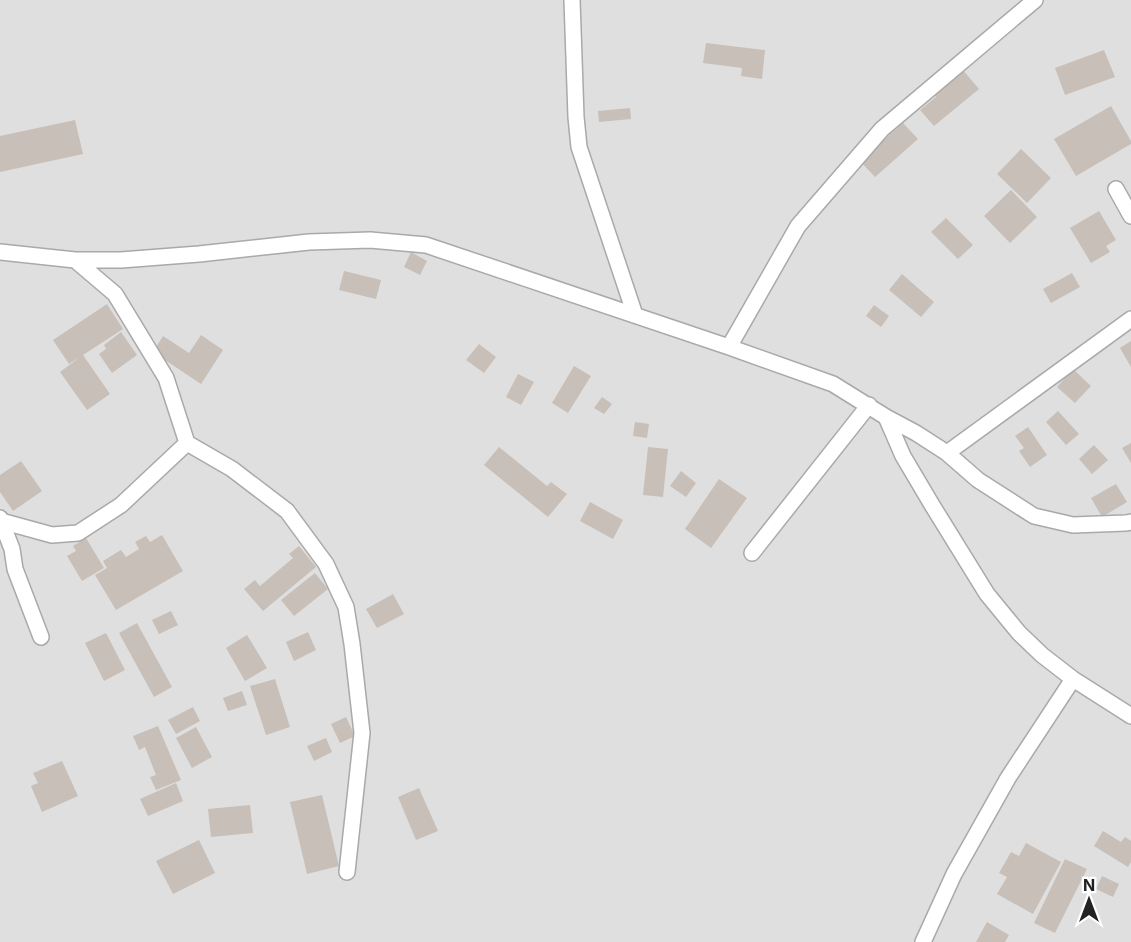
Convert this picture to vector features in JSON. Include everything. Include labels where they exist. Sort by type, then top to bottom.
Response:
[{"type":"street","points":[[572,0],[579,147],[635,315]]},
{"type":"street","points":[[729,347],[798,226],[882,129],[1035,0]]},
{"type":"street","points":[[1116,189],[1131,216]]},
{"type":"street","points":[[0,252],[75,260],[121,260],[309,242],[370,240],[426,245],[833,384],[947,453],[978,480],[1034,516],[1073,525],[1131,522]]},
{"type":"street","points":[[75,260],[115,294],[166,378],[187,443],[232,469],[287,511],[326,564],[346,608],[362,733],[347,872]]},
{"type":"street","points":[[947,453],[1131,319]]},
{"type":"street","points":[[752,553],[869,405]]},
{"type":"street","points":[[886,417],[903,456],[987,594],[1019,633],[1042,655],[1073,679],[1131,716]]},
{"type":"street","points":[[1,520],[52,535],[78,533],[121,506],[187,443]]},
{"type":"street","points":[[1,520],[12,549],[15,568],[41,637]]},
{"type":"street","points":[[922,942],[954,874],[1008,778],[1073,679]]},
{"type":"shaded area","points":[[0,0],[1131,0],[1131,942],[0,942]]},
{"type":"building","points":[[706,43],[765,50],[762,79],[741,76],[742,68],[703,63]]},
{"type":"building","points":[[1104,50],[1115,77],[1065,95],[1055,68]]},
{"type":"building","points":[[962,69],[979,89],[934,126],[920,110],[936,97],[933,93]]},
{"type":"building","points":[[1111,106],[1131,144],[1076,176],[1054,139]]},
{"type":"building","points":[[630,108],[631,119],[599,122],[598,111]]},
{"type":"building","points":[[75,120],[83,154],[0,172],[0,136]]},
{"type":"building","points":[[903,123],[918,139],[875,177],[860,161]]},
{"type":"building","points":[[1021,149],[1051,178],[1027,203],[997,174]]},
{"type":"building","points":[[1011,190],[1037,217],[1010,243],[984,216]]},
{"type":"building","points":[[1099,211],[1116,240],[1106,246],[1110,252],[1091,263],[1070,228]]},
{"type":"building","points":[[946,218],[973,245],[958,259],[931,232]]},
{"type":"building","points":[[411,252],[427,261],[420,275],[404,267]]},
{"type":"building","points":[[344,271],[381,280],[376,299],[339,290]]},
{"type":"building","points":[[1072,273],[1080,287],[1051,303],[1043,289]]},
{"type":"building","points":[[902,274],[934,302],[921,317],[889,290]]},
{"type":"building","points":[[107,304],[123,329],[83,355],[110,394],[87,410],[60,372],[80,357],[69,364],[53,340]]},
{"type":"building","points":[[874,305],[889,316],[881,327],[866,316]]},
{"type":"building","points":[[121,332],[137,355],[112,373],[99,354],[106,349],[104,345]]},
{"type":"building","points":[[201,335],[223,350],[201,384],[153,352],[163,336],[189,353]]},
{"type":"building","points":[[1131,341],[1131,367],[1120,348]]},
{"type":"building","points":[[479,344],[496,357],[484,373],[466,360]]},
{"type":"building","points":[[574,366],[591,376],[568,413],[552,403]]},
{"type":"building","points":[[1073,369],[1091,386],[1075,403],[1057,387]]},
{"type":"building","points":[[518,374],[534,382],[521,405],[506,397]]},
{"type":"building","points":[[602,397],[612,404],[604,414],[594,408]]},
{"type":"building","points":[[1058,411],[1079,434],[1066,445],[1046,422]]},
{"type":"building","points":[[635,422],[649,424],[647,438],[633,436]]},
{"type":"building","points":[[1028,427],[1047,455],[1030,467],[1019,451],[1024,448],[1015,436]]},
{"type":"building","points":[[1131,443],[1131,463],[1122,448]]},
{"type":"building","points":[[1094,445],[1108,460],[1092,474],[1079,459]]},
{"type":"building","points":[[499,447],[547,486],[551,482],[567,494],[548,517],[484,465]]},
{"type":"building","points":[[648,447],[668,449],[663,497],[643,495]]},
{"type":"building","points":[[21,461],[42,491],[13,511],[0,492],[0,475]]},
{"type":"building","points":[[681,471],[696,483],[686,497],[670,486]]},
{"type":"building","points":[[719,479],[747,498],[711,548],[685,529]]},
{"type":"building","points":[[1116,484],[1127,502],[1102,517],[1091,498]]},
{"type":"building","points":[[590,502],[623,520],[613,539],[580,521]]},
{"type":"building","points":[[162,535],[183,571],[116,610],[95,575],[107,568],[103,561],[121,550],[126,557],[139,549],[135,542],[146,536],[150,542]]},
{"type":"building","points":[[86,538],[104,568],[82,581],[67,556],[76,551],[73,546]]},
{"type":"building","points":[[299,546],[316,567],[263,611],[244,589],[255,580],[260,586],[293,558],[289,554]]},
{"type":"building","points":[[315,573],[328,589],[294,616],[281,600]]},
{"type":"building","points":[[393,594],[404,614],[377,628],[366,609]]},
{"type":"building","points":[[171,611],[178,625],[159,634],[152,620]]},
{"type":"building","points":[[137,623],[172,687],[154,697],[119,633]]},
{"type":"building","points":[[308,632],[316,650],[294,661],[286,642]]},
{"type":"building","points":[[106,633],[125,670],[104,681],[85,643]]},
{"type":"building","points":[[247,635],[267,668],[245,681],[226,648]]},
{"type":"building","points":[[275,679],[290,727],[266,735],[250,686]]},
{"type":"building","points":[[242,691],[247,705],[228,711],[223,698]]},
{"type":"building","points":[[193,707],[200,721],[176,734],[168,720]]},
{"type":"building","points":[[346,717],[355,736],[340,743],[331,724]]},
{"type":"building","points":[[158,726],[181,780],[156,790],[150,777],[156,775],[145,747],[139,750],[133,736]]},
{"type":"building","points":[[196,727],[212,757],[192,768],[176,738]]},
{"type":"building","points":[[326,738],[332,752],[314,761],[307,746]]},
{"type":"building","points":[[62,761],[78,796],[42,812],[31,786],[38,783],[33,773]]},
{"type":"building","points":[[176,783],[183,801],[148,816],[140,799]]},
{"type":"building","points":[[419,788],[438,831],[416,840],[398,797]]},
{"type":"building","points":[[322,795],[339,866],[307,874],[290,802]]},
{"type":"building","points":[[250,805],[253,833],[211,837],[208,809]]},
{"type":"building","points":[[1103,831],[1121,842],[1125,837],[1131,841],[1131,862],[1128,867],[1094,846]]},
{"type":"building","points":[[199,840],[215,873],[173,894],[156,861]]},
{"type":"building","points":[[1026,843],[1061,862],[1033,914],[997,894],[1007,877],[999,873],[1011,852],[1019,856]]},
{"type":"building","points":[[1065,859],[1087,869],[1055,933],[1034,923]]},
{"type":"building","points":[[1102,876],[1119,884],[1113,897],[1096,889]]},
{"type":"building","points":[[987,922],[1009,935],[1005,942],[976,942]]}]
